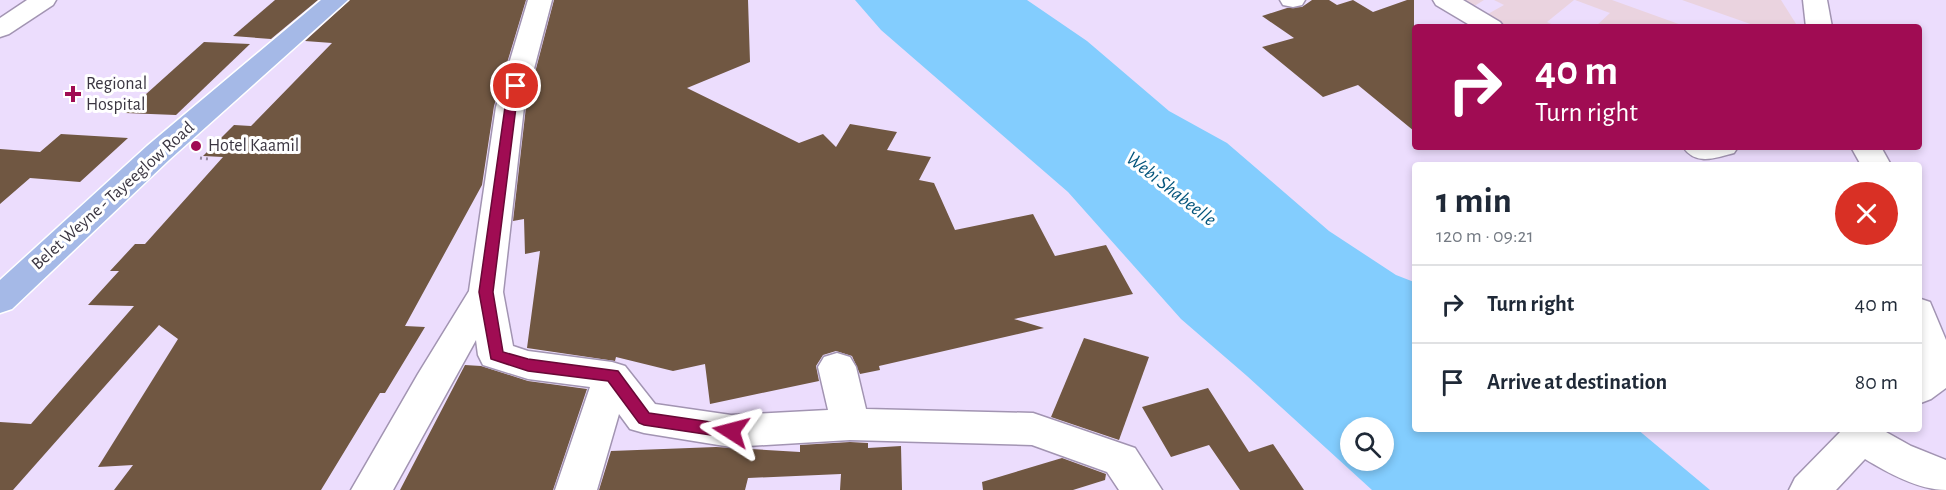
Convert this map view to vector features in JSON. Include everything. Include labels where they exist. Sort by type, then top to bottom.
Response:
[{"type":"main road","name":"Belet Weyne - Tayeeglow Road","points":[[0,300],[158,153],[336,0]]},
{"type":"street","points":[[0,29],[44,0]]},
{"type":"street","points":[[540,0],[510,107],[486,292],[496,355],[528,365],[612,376],[644,418],[731,431],[850,424],[1033,429],[1121,460],[1141,490]]},
{"type":"street","points":[[1444,0],[1486,24]]},
{"type":"street","points":[[1815,0],[1819,24]]},
{"type":"street","points":[[372,490],[486,292]]},
{"type":"street","points":[[1922,328],[1938,375]]},
{"type":"street","points":[[837,367],[850,424]]},
{"type":"street","points":[[576,490],[612,376]]},
{"type":"street","points":[[1810,490],[1863,433],[1897,458],[1946,477]]},
{"type":"shaded area","points":[[1440,0],[1484,0],[1471,8],[1486,15],[1504,5],[1494,0],[1574,0],[1547,22],[1551,24],[1483,24]]},
{"type":"shaded area","points":[[1575,0],[1612,0],[1679,24],[1598,24],[1610,13]]},
{"type":"shaded area","points":[[1682,0],[1781,0],[1796,24],[1750,24]]},
{"type":"water","name":"Webi Shabeelle","points":[[855,0],[1027,0],[1087,41],[1169,111],[1227,143],[1329,231],[1396,275],[1412,281],[1412,432],[1641,432],[1710,490],[1372,490],[1351,471],[1394,471],[1394,417],[1340,417],[1340,461],[1181,319],[1068,192],[881,30]]},
{"type":"building","points":[[275,0],[318,0],[271,39],[233,36]]},
{"type":"building","points":[[350,0],[526,0],[494,106],[482,185],[405,326],[425,327],[385,393],[380,393],[321,490],[114,490],[133,465],[98,467],[178,339],[159,325],[13,490],[0,490],[0,422],[31,424],[134,306],[88,305],[119,271],[110,271],[135,244],[145,244],[223,157],[203,156],[234,125],[251,126],[332,43],[305,41]]},
{"type":"building","points":[[554,0],[748,0],[750,62],[687,88],[799,143],[823,134],[836,147],[850,124],[897,132],[887,150],[931,157],[919,180],[934,183],[955,230],[1033,214],[1055,256],[1106,245],[1133,294],[1014,319],[1044,328],[879,366],[880,370],[860,374],[852,356],[836,351],[823,355],[816,366],[819,381],[710,404],[705,364],[673,371],[616,357],[615,361],[527,348],[540,251],[525,254],[524,219],[513,221],[526,107]]},
{"type":"building","points":[[1312,0],[1329,0],[1337,5],[1353,0],[1373,12],[1407,0],[1414,0],[1412,129],[1358,85],[1323,97],[1262,47],[1294,38],[1262,16],[1287,8],[1302,7]]},
{"type":"building","points":[[204,42],[250,44],[176,115],[125,113]]},
{"type":"building","points":[[61,134],[128,138],[80,182],[30,178],[0,204],[0,149],[40,152]]},
{"type":"building","points":[[1084,338],[1149,357],[1119,440],[1051,417]]},
{"type":"building","points":[[465,365],[481,366],[528,381],[587,389],[553,490],[400,490]]},
{"type":"building","points":[[1208,388],[1249,452],[1273,444],[1304,490],[1240,490],[1209,445],[1171,457],[1142,407]]},
{"type":"building","points":[[868,443],[868,448],[901,446],[902,490],[840,490],[841,474],[748,478],[745,490],[599,490],[611,451],[716,447],[800,452],[800,445]]},
{"type":"building","points":[[1062,458],[1106,474],[1105,480],[1073,490],[983,490],[982,482]]},
{"type":"place","name":"Regional Hospital","points":[[73,94]]},
{"type":"place","name":"Hotel Kaamil","points":[[196,146]]},
{"type":"route","points":[[516,86],[510,107],[486,292],[496,355],[528,365],[612,376],[644,418],[731,431]]}]
